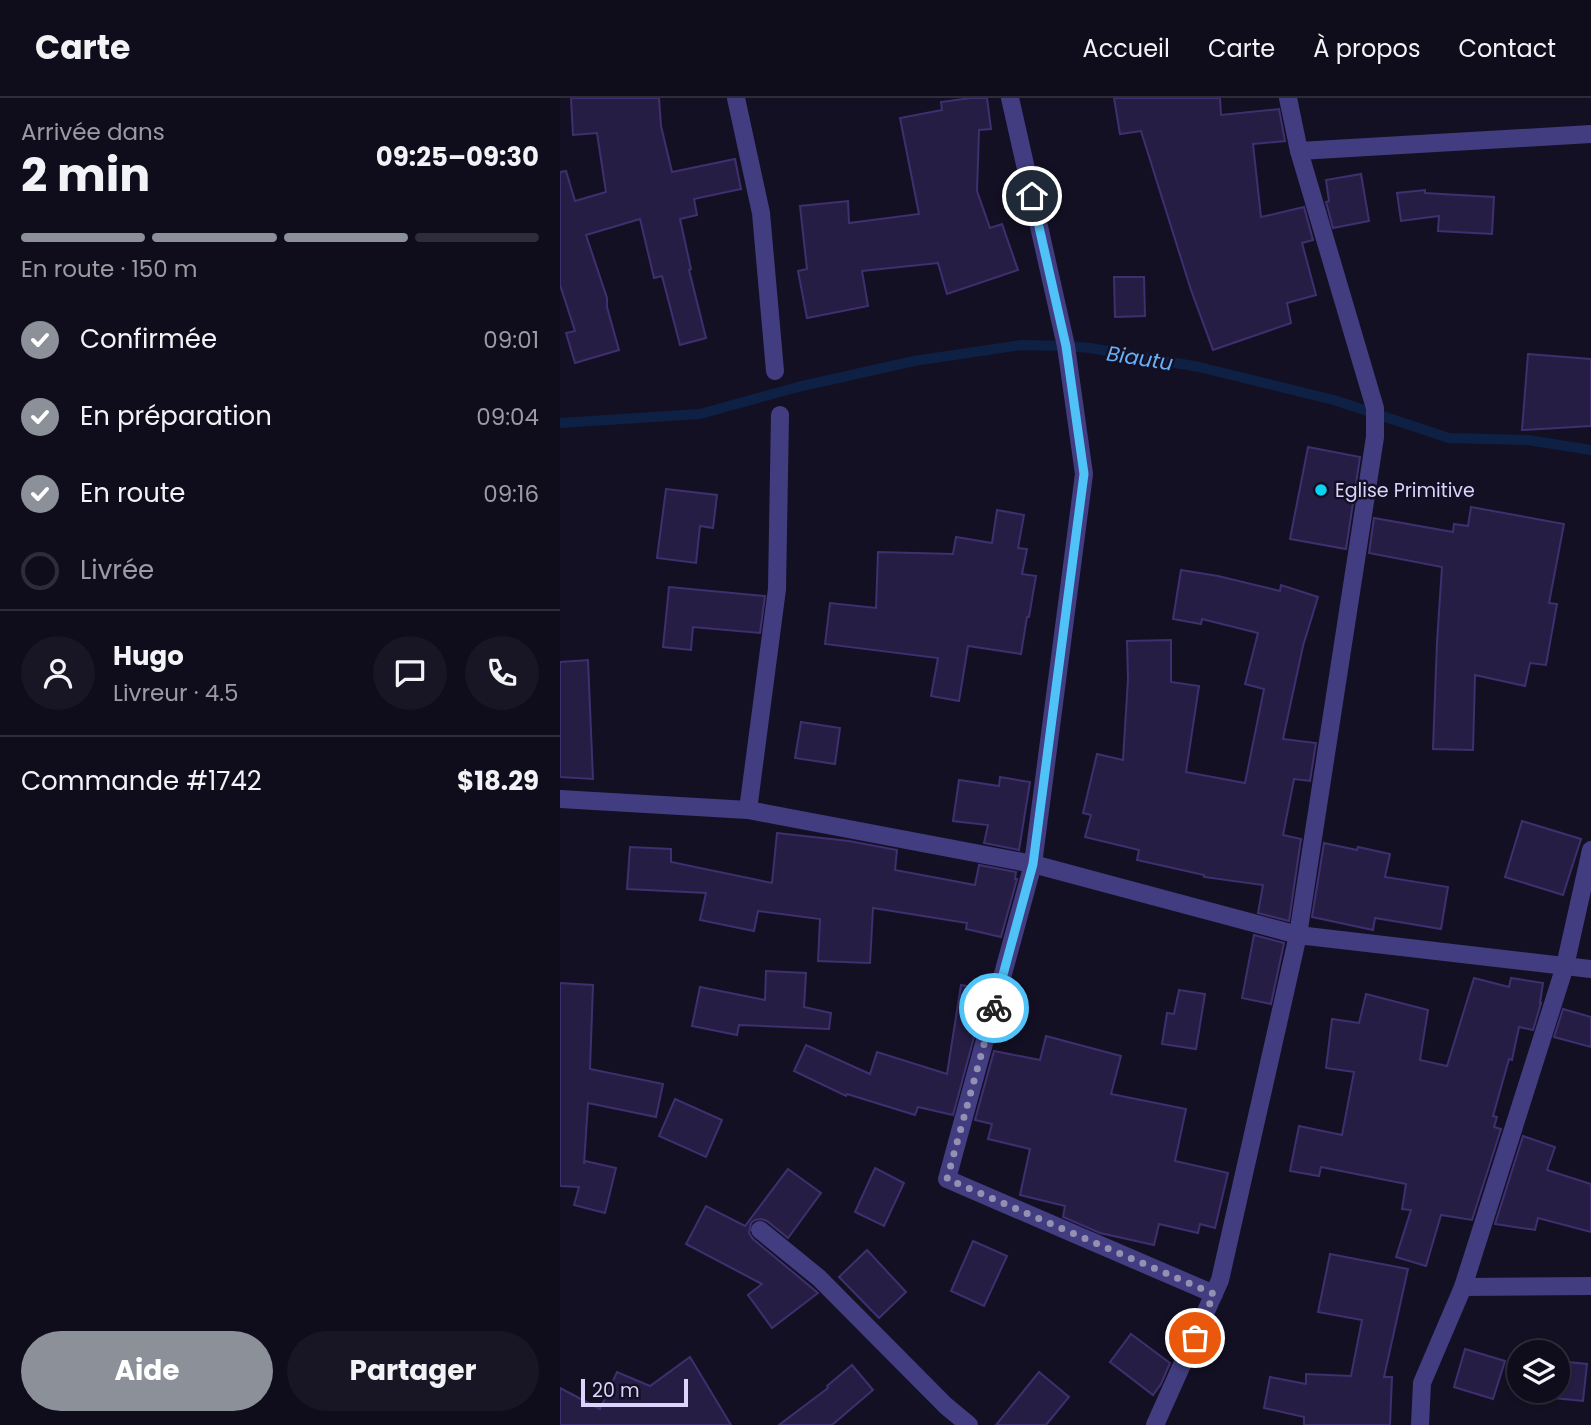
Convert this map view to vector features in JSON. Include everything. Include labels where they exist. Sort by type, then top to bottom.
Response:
[{"type":"street","points":[[736,98],[761,213],[775,371]]},
{"type":"street","points":[[1010,98],[1066,346],[1084,474],[1033,864],[947,1179],[1214,1294]]},
{"type":"street","points":[[1155,1425],[1220,1280],[1298,935],[1375,437],[1375,408],[1299,151],[1289,98]]},
{"type":"street","points":[[1299,151],[1591,134]]},
{"type":"street","points":[[748,810],[777,589],[780,415]]},
{"type":"street","points":[[560,799],[748,810],[1033,864],[1298,935],[1591,969]]},
{"type":"street","points":[[1420,1425],[1422,1383],[1463,1287],[1565,966],[1591,850]]},
{"type":"street","points":[[760,1230],[819,1278],[946,1406],[969,1425]]},
{"type":"street","points":[[1463,1287],[1591,1286]]},
{"type":"building","points":[[571,98],[659,98],[661,126],[672,172],[735,159],[741,189],[694,199],[697,215],[680,219],[706,338],[680,345],[662,276],[654,278],[640,219],[586,235],[607,298],[619,350],[575,363],[566,333],[575,331],[560,285],[560,172],[566,171],[575,201],[606,192],[597,133],[573,135]]},
{"type":"building","points":[[987,98],[991,129],[979,130],[977,191],[990,228],[1002,224],[1018,270],[947,294],[938,263],[862,271],[868,306],[807,318],[798,271],[807,269],[800,206],[848,201],[849,223],[919,214],[900,118],[942,110],[941,102]]},
{"type":"building","points":[[1114,98],[1220,98],[1221,115],[1279,109],[1285,141],[1253,144],[1261,217],[1304,207],[1313,240],[1302,243],[1316,295],[1287,303],[1291,323],[1213,350],[1191,290],[1141,131],[1120,134]]},
{"type":"building","points":[[1361,174],[1369,221],[1333,228],[1326,202],[1329,201],[1326,180]]},
{"type":"building","points":[[1425,190],[1425,193],[1494,197],[1492,234],[1438,231],[1439,216],[1401,221],[1397,193]]},
{"type":"building","points":[[1114,277],[1144,277],[1145,316],[1115,317]]},
{"type":"building","points":[[1528,354],[1591,359],[1591,426],[1522,430]]},
{"type":"building","points":[[1308,447],[1360,457],[1346,549],[1290,539]]},
{"type":"building","points":[[666,489],[717,495],[713,528],[700,526],[696,563],[657,558]]},
{"type":"building","points":[[1471,507],[1564,524],[1549,603],[1557,604],[1546,665],[1530,663],[1525,686],[1475,675],[1473,750],[1433,749],[1442,567],[1369,553],[1374,518],[1453,532],[1454,524],[1468,526]]},
{"type":"building","points":[[997,510],[1024,515],[1018,548],[1027,549],[1022,574],[1036,576],[1021,654],[968,646],[959,701],[931,696],[938,658],[825,644],[830,603],[876,608],[878,552],[953,554],[956,537],[992,543]]},
{"type":"building","points":[[1181,570],[1280,591],[1281,585],[1318,597],[1303,646],[1283,739],[1316,743],[1310,781],[1294,779],[1283,835],[1301,839],[1289,921],[1258,913],[1263,885],[1204,877],[1137,860],[1139,850],[1085,837],[1091,815],[1083,813],[1097,754],[1123,760],[1128,679],[1127,641],[1171,640],[1171,682],[1199,686],[1186,772],[1245,783],[1264,689],[1245,684],[1258,633],[1202,619],[1201,624],[1173,619]]},
{"type":"building","points":[[669,587],[765,596],[760,633],[693,627],[691,650],[663,647]]},
{"type":"building","points":[[588,660],[593,779],[560,777],[560,662]]},
{"type":"building","points":[[801,722],[840,728],[835,764],[795,758]]},
{"type":"building","points":[[1000,777],[1030,782],[1019,850],[984,843],[988,825],[953,821],[959,780],[999,786]]},
{"type":"building","points":[[1522,821],[1581,839],[1563,895],[1505,877]]},
{"type":"building","points":[[777,833],[849,841],[897,850],[895,870],[975,885],[979,865],[1016,872],[1017,879],[1001,937],[966,929],[967,923],[873,908],[870,963],[818,961],[820,919],[758,911],[754,931],[700,920],[706,893],[627,889],[630,847],[671,849],[671,862],[772,883]]},
{"type":"building","points":[[1324,843],[1390,854],[1385,877],[1448,887],[1441,929],[1375,918],[1373,930],[1312,917]]},
{"type":"building","points":[[1254,935],[1284,943],[1271,1004],[1242,998]]},
{"type":"building","points":[[766,971],[806,973],[804,1007],[831,1013],[829,1029],[739,1025],[737,1035],[692,1026],[700,987],[765,1000]]},
{"type":"building","points":[[1474,978],[1509,987],[1511,978],[1543,983],[1541,1003],[1533,1030],[1519,1027],[1512,1060],[1509,1059],[1493,1116],[1497,1117],[1494,1127],[1501,1129],[1472,1220],[1441,1215],[1426,1266],[1396,1257],[1411,1210],[1402,1209],[1406,1184],[1321,1167],[1319,1176],[1290,1171],[1299,1126],[1342,1135],[1354,1072],[1326,1068],[1332,1019],[1359,1023],[1366,994],[1428,1010],[1420,1060],[1447,1066]]},
{"type":"building","points":[[560,983],[593,985],[590,1069],[663,1084],[656,1117],[588,1103],[584,1164],[585,1161],[616,1168],[605,1213],[574,1205],[579,1187],[560,1186]]},
{"type":"building","points":[[961,985],[987,989],[953,1115],[918,1107],[915,1115],[847,1094],[846,1096],[794,1071],[806,1045],[870,1074],[877,1052],[947,1074]]},
{"type":"building","points":[[1179,990],[1205,994],[1196,1049],[1162,1044],[1167,1013],[1174,1014]]},
{"type":"building","points":[[1563,1009],[1591,1017],[1591,1047],[1554,1037]]},
{"type":"building","points":[[1046,1036],[1121,1056],[1111,1094],[1186,1109],[1175,1161],[1228,1173],[1215,1228],[1200,1224],[1198,1233],[1159,1224],[1154,1245],[1100,1233],[1063,1217],[1065,1206],[1020,1195],[1030,1149],[988,1139],[992,1124],[975,1120],[994,1051],[1040,1060]]},
{"type":"building","points":[[675,1099],[722,1120],[706,1157],[659,1136]]},
{"type":"building","points":[[1523,1136],[1555,1147],[1547,1170],[1591,1184],[1591,1232],[1538,1218],[1535,1230],[1495,1224]]},
{"type":"building","points":[[875,1168],[904,1183],[884,1226],[855,1212]]},
{"type":"building","points":[[788,1169],[821,1193],[788,1238],[761,1219],[751,1223],[749,1233],[818,1293],[772,1328],[748,1295],[762,1284],[686,1244],[706,1206],[745,1226]]},
{"type":"building","points":[[973,1241],[1007,1256],[984,1306],[951,1291]]},
{"type":"building","points":[[867,1250],[906,1292],[879,1318],[839,1277]]},
{"type":"building","points":[[1330,1254],[1408,1269],[1384,1377],[1392,1377],[1390,1425],[1304,1425],[1304,1417],[1264,1408],[1270,1377],[1306,1384],[1306,1374],[1351,1376],[1362,1320],[1318,1312]]},
{"type":"building","points":[[1131,1334],[1170,1363],[1153,1395],[1110,1362]]},
{"type":"building","points":[[1465,1349],[1505,1361],[1493,1399],[1454,1387]]},
{"type":"building","points":[[690,1357],[731,1425],[560,1425],[560,1388],[600,1409],[617,1372],[650,1386]]},
{"type":"building","points":[[1570,1362],[1587,1364],[1583,1401],[1570,1400]]},
{"type":"building","points":[[852,1365],[873,1390],[832,1425],[779,1425],[828,1388],[827,1386]]},
{"type":"building","points":[[1039,1372],[1069,1397],[1046,1425],[996,1425]]},
{"type":"waterway","name":"Biautu","points":[[560,423],[700,414],[798,387],[914,361],[1021,345],[1066,346],[1199,367],[1334,400],[1449,438],[1528,440],[1591,450]]},
{"type":"way so far","points":[[994,1008],[947,1179],[1214,1294],[1195,1338]]},
{"type":"place","name":"Eglise Primitive","points":[[1321,490]]},
{"type":"route","points":[[994,1008],[1033,864],[1084,474],[1066,346],[1032,196]]}]
